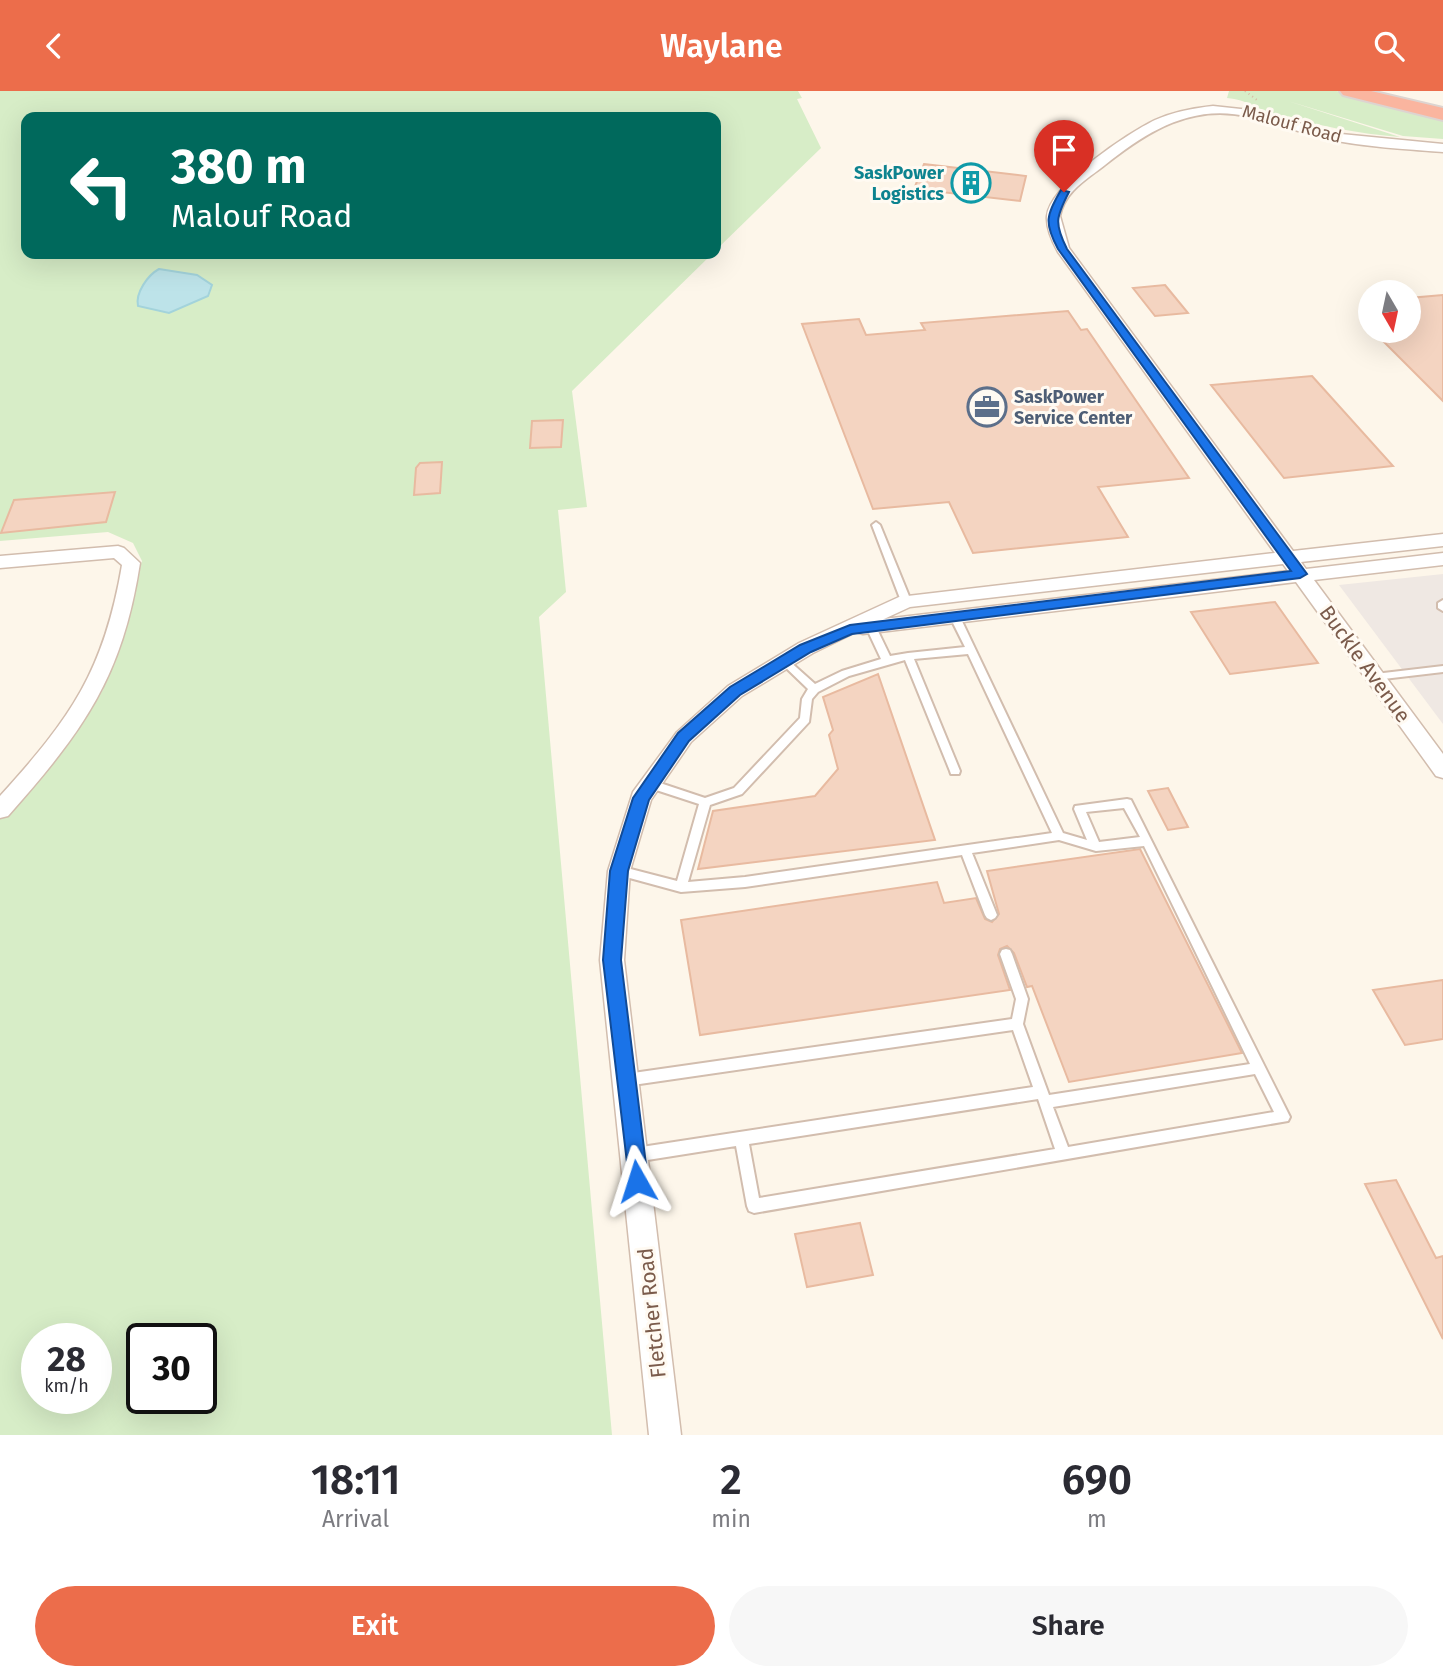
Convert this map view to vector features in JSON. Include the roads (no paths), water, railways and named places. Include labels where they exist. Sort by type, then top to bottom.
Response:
[{"type":"highway","points":[[1350,91],[1397,105],[1443,114]]},
{"type":"highway","points":[[1392,91],[1443,105]]},
{"type":"street","name":"Malouf Road","points":[[1288,557],[1063,249],[1054,233],[1052,215],[1056,205],[1076,181],[1147,129],[1172,118],[1213,109],[1246,111],[1341,138],[1443,148]]},
{"type":"street","name":"Fletcher Road","points":[[665,1435],[612,960],[619,871],[641,798],[684,737],[735,691],[784,661],[860,628],[906,601],[1443,540]]},
{"type":"street","points":[[0,562],[117,552],[131,563],[127,589],[99,677],[77,718],[0,810]]},
{"type":"street","name":"Buckle Avenue","points":[[1288,557],[1443,770]]},
{"type":"street","name":"Fletcher Road","points":[[860,628],[1443,559]]},
{"type":"lane","points":[[877,524],[906,601]]},
{"type":"lane","points":[[955,617],[1059,836]]},
{"type":"lane","points":[[860,628],[886,659]]},
{"type":"lane","points":[[651,784],[705,802],[738,791],[805,719],[806,700],[814,689],[886,659],[971,650]]},
{"type":"lane","points":[[908,656],[955,771]]},
{"type":"lane","points":[[784,661],[814,689]]},
{"type":"lane","points":[[1375,677],[1443,669]]},
{"type":"lane","points":[[681,887],[705,802]]},
{"type":"lane","points":[[741,1139],[754,1206],[1283,1117],[1127,803],[1079,809],[1097,847]]},
{"type":"lane","points":[[619,871],[681,887],[745,882],[1059,836],[1097,847],[1147,841]]},
{"type":"lane","points":[[966,851],[991,915]]},
{"type":"lane","points":[[1006,954],[1023,999],[1017,1024],[1064,1154]]},
{"type":"lane","points":[[626,1080],[1017,1024]]},
{"type":"lane","points":[[634,1156],[1259,1068]]},
{"type":"water","points":[[159,269],[197,275],[212,285],[208,296],[169,313],[138,306],[138,296],[143,285]]},
{"type":"place","name":"SaskPower Logistics","points":[[971,183]]},
{"type":"place","name":"SaskPower Service Center","points":[[987,407]]}]
